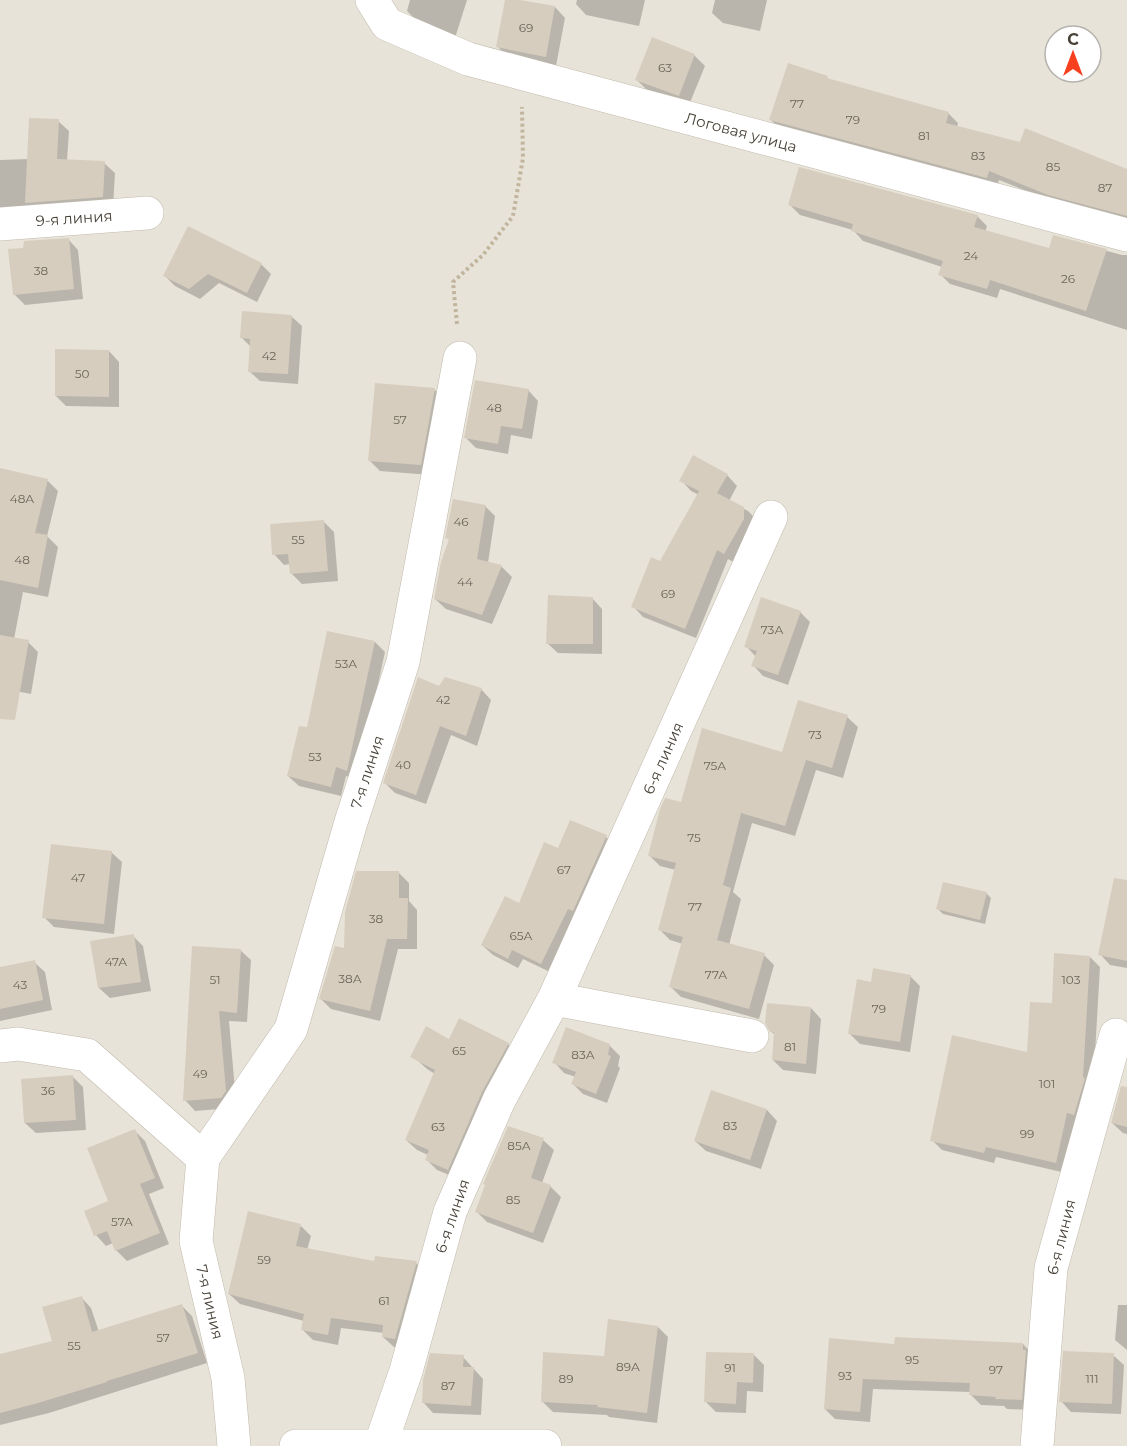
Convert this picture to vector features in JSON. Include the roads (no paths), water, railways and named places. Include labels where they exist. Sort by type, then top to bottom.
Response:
[{"type":"street","name":"Логовая улица","points":[[372,0],[387,24],[468,59],[1127,235]]},
{"type":"street","name":"9-я линия","points":[[0,224],[147,213]]},
{"type":"street","name":"7-я линия","points":[[234,1446],[228,1378],[196,1241],[203,1158],[291,1029],[351,822],[403,662],[460,358]]},
{"type":"street","name":"6-я линия","points":[[380,1445],[406,1371],[450,1212],[499,1100],[554,999],[771,517]]},
{"type":"street","points":[[554,999],[752,1036]]},
{"type":"street","name":"6-я линия","points":[[1037,1446],[1051,1268],[1116,1035]]},
{"type":"street","points":[[0,1046],[18,1044],[87,1055],[203,1158]]},
{"type":"street","points":[[296,1446],[545,1446]]}]
